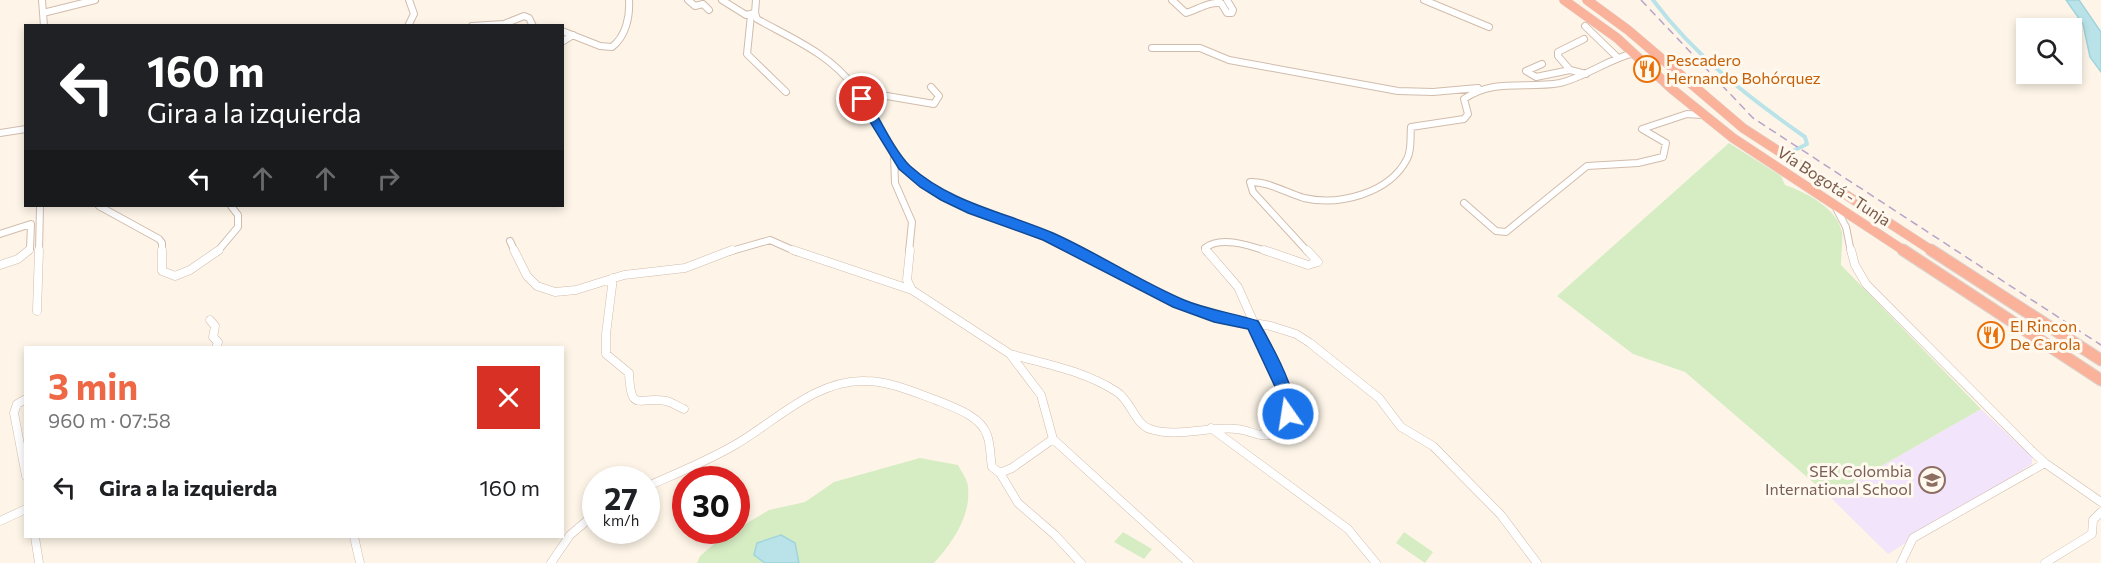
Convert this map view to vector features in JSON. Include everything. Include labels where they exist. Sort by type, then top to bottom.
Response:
[{"type":"highway","name":"Vía Bogotá - Tunja","points":[[1564,0],[1634,53],[1702,115],[1752,152],[2101,380]]},
{"type":"highway","name":"Vía Bogotá - Tunja","points":[[1587,0],[1634,34],[1692,87],[1743,128],[2101,360]]},
{"type":"street","points":[[42,0],[44,24]]},
{"type":"street","points":[[43,14],[95,0]]},
{"type":"street","points":[[409,24],[414,14],[410,0]]},
{"type":"street","points":[[564,32],[600,46],[608,48],[616,45],[626,25],[629,0]]},
{"type":"street","points":[[688,0],[695,6],[703,4],[709,10]]},
{"type":"street","points":[[722,0],[743,14],[753,14],[766,24],[814,49],[853,85],[869,93],[934,104],[939,96],[931,87]]},
{"type":"street","points":[[756,0],[747,54],[786,92]]},
{"type":"street","points":[[1173,0],[1186,13],[1195,10],[1202,3],[1211,1],[1221,3],[1227,13],[1232,14],[1233,10],[1227,0]]},
{"type":"street","points":[[1424,0],[1489,27]]},
{"type":"street","points":[[504,24],[524,16],[529,18],[532,24]]},
{"type":"street","points":[[1585,26],[1616,56]]},
{"type":"street","points":[[564,41],[573,35]]},
{"type":"street","points":[[1570,70],[1558,56],[1558,52],[1584,39]]},
{"type":"street","points":[[1152,48],[1200,48],[1229,60],[1398,90],[1433,92],[1544,85],[1586,75],[1616,56],[1634,53]]},
{"type":"street","points":[[1542,64],[1526,71],[1536,77],[1570,70],[1586,75]]},
{"type":"street","points":[[853,85],[894,153],[912,175],[955,201],[1048,236],[1178,303],[1214,316],[1271,326],[1296,334],[1310,342],[1379,398],[1396,422],[1433,446],[1501,515],[1537,563]]},
{"type":"street","points":[[1010,354],[1081,375],[1117,392],[1130,404],[1143,426],[1150,429],[1237,429],[1270,435],[1283,424],[1288,414],[1286,393],[1235,281],[1208,255],[1205,248],[1215,242],[1244,246],[1313,266],[1318,262],[1258,198],[1250,182],[1325,201],[1369,190],[1388,180],[1404,164],[1410,151],[1411,127],[1464,119],[1468,114],[1464,99],[1471,94],[1492,87]]},
{"type":"street","points":[[1686,101],[1686,114]]},
{"type":"street","points":[[1464,203],[1496,231],[1506,232],[1587,166],[1638,163],[1663,157],[1666,153],[1665,141],[1642,129],[1646,125],[1670,121],[1686,114],[1702,115]]},
{"type":"street","points":[[0,133],[24,129]]},
{"type":"street","points":[[894,153],[895,183],[912,222],[907,280],[912,291]]},
{"type":"street","points":[[0,265],[30,249],[34,240],[40,207]]},
{"type":"street","points":[[101,207],[159,238],[162,243],[162,271],[166,275],[177,277],[197,267],[232,238],[238,226],[238,217],[232,207]]},
{"type":"street","points":[[1835,207],[1846,224],[1851,258],[1860,277],[2045,463],[2101,502]]},
{"type":"street","points":[[0,234],[31,225],[34,240],[37,310]]},
{"type":"street","points":[[510,241],[527,276],[537,286],[555,292],[576,290],[613,278],[685,268],[745,245],[770,240],[805,255],[912,291],[981,333],[1010,354],[1028,374],[1041,395],[1053,439],[1189,563]]},
{"type":"street","points":[[613,278],[606,334],[606,354],[629,373],[630,394],[634,399],[641,402],[666,402],[684,409]]},
{"type":"street","points":[[210,320],[215,326],[213,337],[218,342],[217,346]]},
{"type":"street","points":[[1028,374],[1033,364],[1040,361]]},
{"type":"street","points":[[660,480],[741,442],[795,405],[831,385],[854,380],[877,381],[956,409],[974,420],[987,433],[992,467],[1000,473],[1018,502],[1055,535],[1081,563]]},
{"type":"street","points":[[24,400],[17,404],[14,413],[24,466]]},
{"type":"street","points":[[1210,428],[1348,529],[1376,563]]},
{"type":"street","points":[[1000,473],[1009,470],[1029,452],[1053,439]]},
{"type":"street","points":[[1901,563],[1913,538],[2045,463]]},
{"type":"street","points":[[0,521],[24,510]]},
{"type":"street","points":[[2045,563],[2092,534],[2093,520],[2101,512]]},
{"type":"street","points":[[552,563],[568,535],[582,522]]},
{"type":"street","points":[[35,538],[39,563]]},
{"type":"street","points":[[354,538],[358,561]]},
{"type":"shaded area","name":"SEK Colombia International School","points":[[1981,409],[2032,457],[2032,464],[1888,554],[1829,496]]},
{"type":"green space","points":[[1729,143],[1781,176],[1785,185],[1802,192],[1827,208],[1839,223],[1842,232],[1841,265],[1981,409],[1829,496],[1685,372],[1633,354],[1557,296]]},
{"type":"green space","points":[[920,458],[958,465],[968,484],[967,508],[954,537],[934,563],[697,563],[700,556],[714,544],[750,544],[750,521],[769,510],[805,502],[834,482]]},
{"type":"green space","points":[[1123,532],[1152,549],[1144,559],[1114,542]]},
{"type":"green space","points":[[1404,532],[1433,552],[1425,563],[1396,543]]},
{"type":"water","points":[[2066,0],[2079,0],[2101,32],[2101,72],[2090,57],[2082,18],[2079,18]]},
{"type":"water","points":[[781,535],[795,543],[799,563],[765,563],[754,555],[757,543]]},
{"type":"waterway","points":[[1653,0],[1686,39],[1723,74],[1805,137],[1807,144],[1799,148]]},
{"type":"waterway","points":[[1791,152],[1797,149]]},
{"type":"railway","points":[[1641,0],[1753,118],[2101,345]]},
{"type":"place","name":"Pescadero Hernando Bohórquez","points":[[1647,69]]},
{"type":"place","name":"El Rincon De Carola","points":[[1991,335]]},
{"type":"place","name":"SEK Colombia International School","points":[[1932,480]]},
{"type":"route","points":[[862,99],[903,166],[924,184],[946,197],[972,209],[1048,236],[1178,303],[1214,316],[1253,324],[1286,393],[1288,414]]}]
